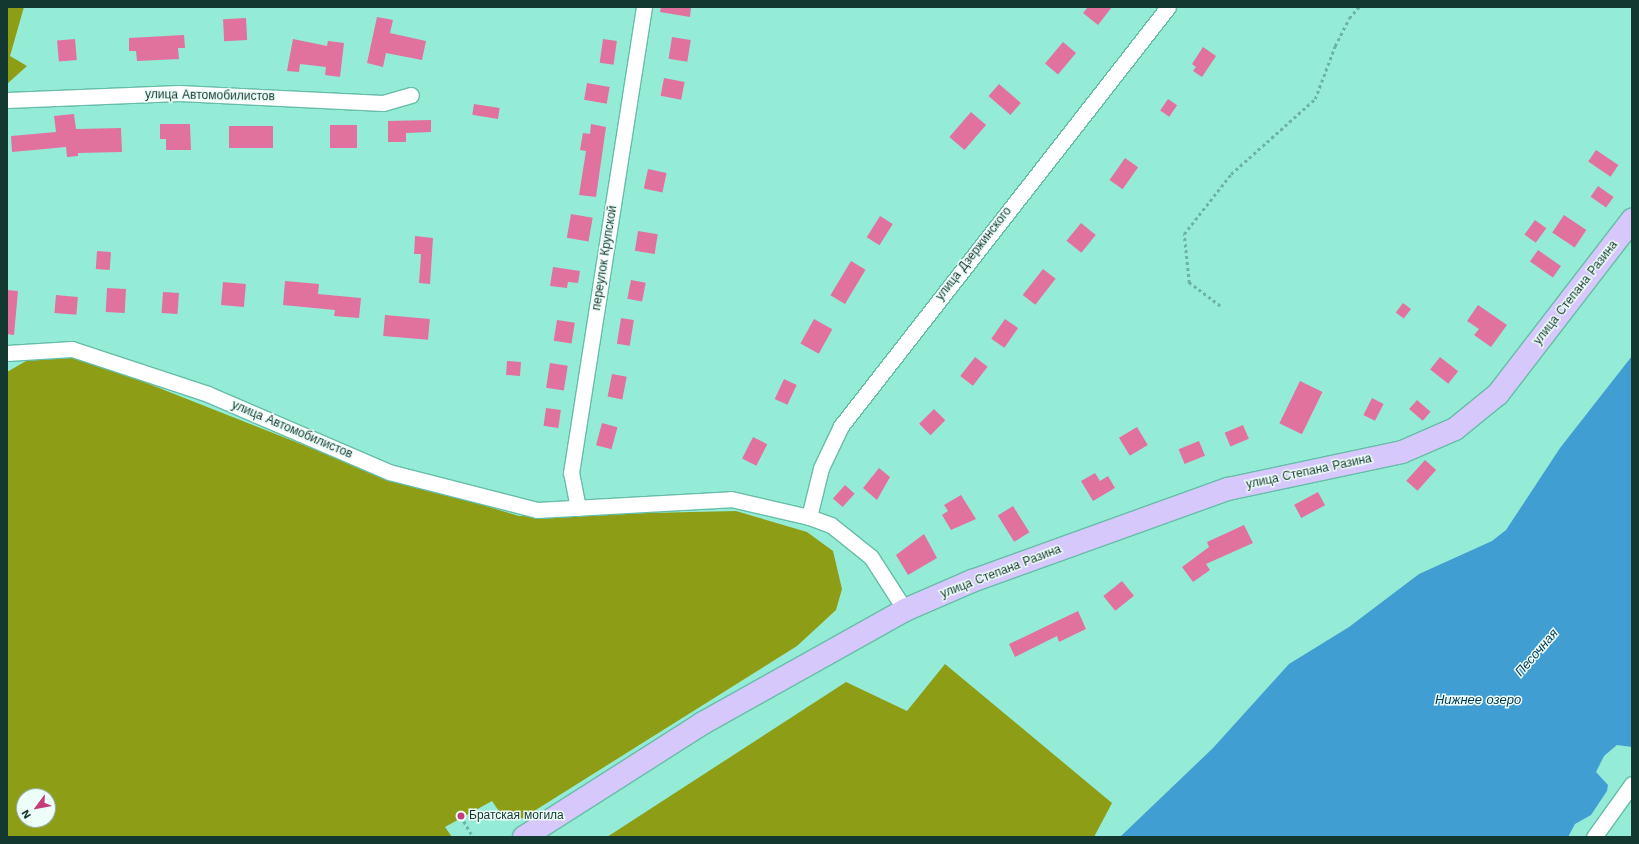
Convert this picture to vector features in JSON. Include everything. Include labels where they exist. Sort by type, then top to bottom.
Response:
[{"type":"main road","name":"улица Степана Разина","points":[[524,837],[703,723],[905,610],[972,581],[1228,489],[1402,452],[1455,429],[1498,394],[1632,220]]},
{"type":"street","name":"переулок Крупской","points":[[578,508],[571,473],[644,7]]},
{"type":"street","name":"улица Дзержинского","points":[[809,517],[821,468],[841,426],[1168,7]]},
{"type":"street","name":"улица Автомобилистов","points":[[7,100],[179,93],[383,102],[411,95]]},
{"type":"street","name":"улица Автомобилистов","points":[[7,352],[72,349],[208,394],[389,472],[537,510],[731,499],[809,517],[831,525],[871,557],[905,610]]},
{"type":"street","points":[[1594,837],[1632,784]]},
{"type":"path","points":[[1220,306],[1189,283],[1184,234],[1231,174],[1315,99],[1335,46],[1349,18],[1359,7]]},
{"type":"path","points":[[461,816],[473,837]]},
{"type":"green space","points":[[7,7],[24,7],[10,56],[27,66],[7,84]]},
{"type":"green space","points":[[73,354],[372,472],[519,516],[736,511],[807,532],[833,551],[842,589],[836,610],[797,646],[523,818],[505,820],[492,801],[445,827],[452,837],[7,837],[7,372],[33,357]]},
{"type":"green space","points":[[945,664],[1112,803],[1094,837],[607,837],[846,682],[907,711]]},
{"type":"water","name":"Нижнее озеро","points":[[1632,356],[1632,747],[1617,745],[1604,756],[1596,772],[1608,785],[1607,791],[1591,815],[1575,824],[1568,837],[1120,837],[1213,748],[1289,664],[1349,627],[1419,574],[1492,541],[1506,530],[1560,448]]},
{"type":"building","points":[[661,7],[691,7],[690,17],[660,12]]},
{"type":"building","points":[[1088,7],[1112,7],[1098,25],[1083,13]]},
{"type":"building","points":[[377,17],[393,20],[390,33],[426,41],[422,60],[386,53],[383,67],[367,63]]},
{"type":"building","points":[[246,18],[247,40],[224,41],[223,19]]},
{"type":"building","points":[[184,35],[185,48],[178,48],[179,59],[137,61],[136,51],[129,51],[129,38]]},
{"type":"building","points":[[672,37],[691,40],[687,62],[669,59]]},
{"type":"building","points":[[75,39],[77,60],[59,61],[57,41]]},
{"type":"building","points":[[293,39],[327,46],[328,41],[344,43],[340,77],[325,75],[326,67],[300,64],[299,72],[287,71]]},
{"type":"building","points":[[603,39],[617,41],[614,65],[600,63]]},
{"type":"building","points":[[1063,42],[1076,53],[1058,74],[1045,63]]},
{"type":"building","points":[[1203,47],[1216,56],[1202,77],[1193,71],[1196,67],[1192,64]]},
{"type":"building","points":[[664,78],[685,82],[681,100],[661,96]]},
{"type":"building","points":[[587,83],[610,87],[607,104],[584,100]]},
{"type":"building","points":[[999,84],[1021,103],[1010,115],[989,96]]},
{"type":"building","points":[[1168,99],[1177,105],[1169,117],[1160,111]]},
{"type":"building","points":[[474,104],[500,108],[498,119],[472,115]]},
{"type":"building","points":[[971,112],[986,125],[964,150],[949,137]]},
{"type":"building","points":[[74,114],[76,129],[121,128],[122,152],[78,153],[78,156],[67,157],[66,147],[12,152],[11,136],[56,132],[54,116]]},
{"type":"building","points":[[431,120],[431,132],[406,133],[406,142],[388,142],[388,121]]},
{"type":"building","points":[[160,124],[190,124],[191,150],[166,150],[166,139],[160,139]]},
{"type":"building","points":[[591,124],[606,127],[596,197],[579,195],[586,151],[580,150],[583,133],[590,134]]},
{"type":"building","points":[[330,125],[357,125],[357,148],[330,148]]},
{"type":"building","points":[[229,126],[273,126],[273,148],[229,148]]},
{"type":"building","points":[[1596,150],[1618,165],[1611,177],[1588,162]]},
{"type":"building","points":[[1125,158],[1138,167],[1123,189],[1110,180]]},
{"type":"building","points":[[648,169],[667,173],[662,193],[644,189]]},
{"type":"building","points":[[1598,186],[1614,197],[1606,208],[1591,197]]},
{"type":"building","points":[[571,214],[593,218],[588,241],[567,238]]},
{"type":"building","points":[[1564,215],[1586,230],[1575,248],[1552,232]]},
{"type":"building","points":[[880,216],[893,224],[879,245],[867,237]]},
{"type":"building","points":[[1535,220],[1546,228],[1536,243],[1524,235]]},
{"type":"building","points":[[1081,223],[1096,235],[1081,253],[1067,241]]},
{"type":"building","points":[[638,231],[658,234],[655,254],[635,251]]},
{"type":"building","points":[[415,236],[433,238],[430,284],[419,283],[421,254],[414,254]]},
{"type":"building","points":[[1538,250],[1561,266],[1553,278],[1530,261]]},
{"type":"building","points":[[97,251],[111,252],[110,270],[96,269]]},
{"type":"building","points":[[851,261],[866,270],[845,304],[830,295]]},
{"type":"building","points":[[553,267],[580,271],[578,283],[568,282],[567,288],[550,286]]},
{"type":"building","points":[[1043,269],[1056,279],[1035,305],[1023,295]]},
{"type":"building","points":[[631,280],[646,283],[642,302],[627,299]]},
{"type":"building","points":[[285,281],[319,284],[318,294],[361,298],[359,318],[334,316],[335,310],[283,305]]},
{"type":"building","points":[[223,282],[246,284],[244,307],[221,305]]},
{"type":"building","points":[[107,288],[126,289],[125,313],[106,312]]},
{"type":"building","points":[[7,290],[18,291],[14,335],[7,334]]},
{"type":"building","points":[[163,292],[179,293],[177,314],[162,313]]},
{"type":"building","points":[[56,295],[78,297],[76,315],[54,313]]},
{"type":"building","points":[[1403,303],[1411,309],[1404,319],[1396,313]]},
{"type":"building","points":[[1478,305],[1507,325],[1491,347],[1474,335],[1479,329],[1467,321]]},
{"type":"building","points":[[385,315],[430,319],[428,340],[383,336]]},
{"type":"building","points":[[621,318],[634,320],[630,346],[617,344]]},
{"type":"building","points":[[814,319],[832,329],[819,354],[800,343]]},
{"type":"building","points":[[1005,319],[1018,328],[1004,348],[991,339]]},
{"type":"building","points":[[557,320],[575,323],[571,344],[554,341]]},
{"type":"building","points":[[975,357],[988,367],[973,386],[960,376]]},
{"type":"building","points":[[1440,357],[1458,371],[1448,384],[1430,370]]},
{"type":"building","points":[[507,361],[521,362],[520,376],[506,375]]},
{"type":"building","points":[[550,363],[568,366],[564,391],[546,388]]},
{"type":"building","points":[[612,374],[627,377],[622,399],[608,397]]},
{"type":"building","points":[[784,379],[797,385],[787,405],[775,399]]},
{"type":"building","points":[[1300,381],[1322,392],[1302,434],[1279,423]]},
{"type":"building","points":[[1372,398],[1384,404],[1375,421],[1363,415]]},
{"type":"building","points":[[1417,400],[1431,412],[1423,421],[1409,409]]},
{"type":"building","points":[[546,408],[561,410],[558,428],[543,426]]},
{"type":"building","points":[[934,409],[945,420],[930,435],[919,424]]},
{"type":"building","points":[[602,423],[617,427],[612,449],[596,445]]},
{"type":"building","points":[[1243,425],[1249,439],[1230,447],[1225,433]]},
{"type":"building","points":[[1137,427],[1148,445],[1130,456],[1119,438]]},
{"type":"building","points":[[753,437],[767,444],[756,466],[742,458]]},
{"type":"building","points":[[1199,441],[1205,456],[1185,464],[1179,449]]},
{"type":"building","points":[[1425,460],[1436,470],[1417,491],[1406,481]]},
{"type":"building","points":[[879,468],[890,477],[877,500],[863,488]]},
{"type":"building","points":[[1095,473],[1100,481],[1108,476],[1115,488],[1093,501],[1081,481]]},
{"type":"building","points":[[845,485],[855,494],[843,507],[833,498]]},
{"type":"building","points":[[1318,492],[1325,505],[1301,518],[1294,505]]},
{"type":"building","points":[[961,495],[976,519],[951,530],[942,515],[948,511],[944,505]]},
{"type":"building","points":[[1013,506],[1029,532],[1014,542],[998,516]]},
{"type":"building","points":[[1244,525],[1253,543],[1206,564],[1210,570],[1193,582],[1182,567],[1209,547],[1207,542]]},
{"type":"building","points":[[924,534],[937,558],[908,575],[896,555]]},
{"type":"building","points":[[1122,581],[1134,596],[1115,611],[1103,596]]},
{"type":"building","points":[[1078,611],[1086,629],[1059,642],[1057,636],[1015,657],[1009,644]]},
{"type":"place","name":"Братская могила","points":[[461,816]]},
{"type":"water label","name":"Песочная","points":[[1537,653]]}]
